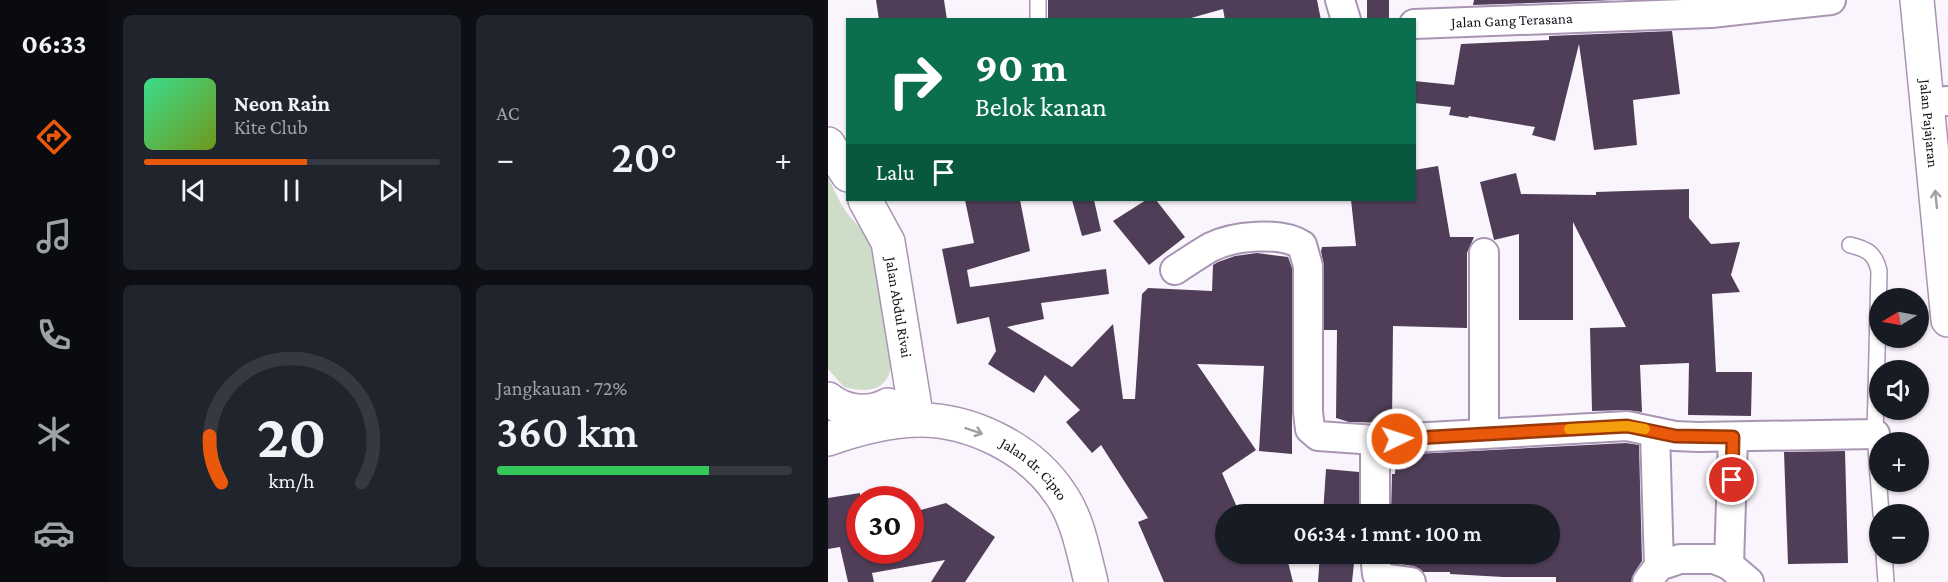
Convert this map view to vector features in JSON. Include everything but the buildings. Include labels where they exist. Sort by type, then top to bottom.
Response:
[{"type":"main road","name":"Jalan Pajajaran","points":[[1917,0],[1937,102],[1948,320]]},
{"type":"main road","points":[[828,144],[846,172]]},
{"type":"main road","name":"Jalan Abdul Rivai","points":[[866,201],[888,242],[917,420]]},
{"type":"main road","points":[[828,399],[837,406],[857,412],[879,410],[898,400],[911,383]]},
{"type":"main road","name":"Jalan dr. Cipto","points":[[828,439],[870,427],[917,420],[956,424],[1004,443],[1034,464],[1059,491],[1067,504],[1080,537],[1091,582]]},
{"type":"street","name":"Jalan Gang Terasana","points":[[1416,24],[1711,13],[1831,0]]},
{"type":"street","points":[[1175,270],[1212,246],[1232,240],[1264,236],[1293,240],[1302,245],[1308,266],[1308,412],[1310,429],[1318,436],[1375,440],[1627,426],[1675,436],[1869,434]]},
{"type":"street","points":[[1484,253],[1484,433]]},
{"type":"street","points":[[1655,432],[1653,574],[1680,559],[1714,559],[1739,573]]},
{"type":"street","points":[[1733,437],[1739,573]]},
{"type":"street","points":[[1375,440],[1375,504]]},
{"type":"street","points":[[1376,564],[1377,574],[1383,578],[1411,582]]},
{"type":"lane","points":[[1038,0],[1038,18]]},
{"type":"lane","points":[[1850,245],[1870,252],[1876,258],[1879,271],[1875,432]]},
{"type":"lane","points":[[1885,564],[1886,582]]},
{"type":"green space","points":[[828,177],[842,206],[863,231],[871,245],[889,330],[892,363],[888,376],[880,386],[865,390],[844,387],[828,369]]},
{"type":"slow traffic","points":[[1569,429],[1627,426],[1645,429]]},
{"type":"route","points":[[1397,439],[1627,426],[1675,436],[1733,437],[1732,480]]}]
